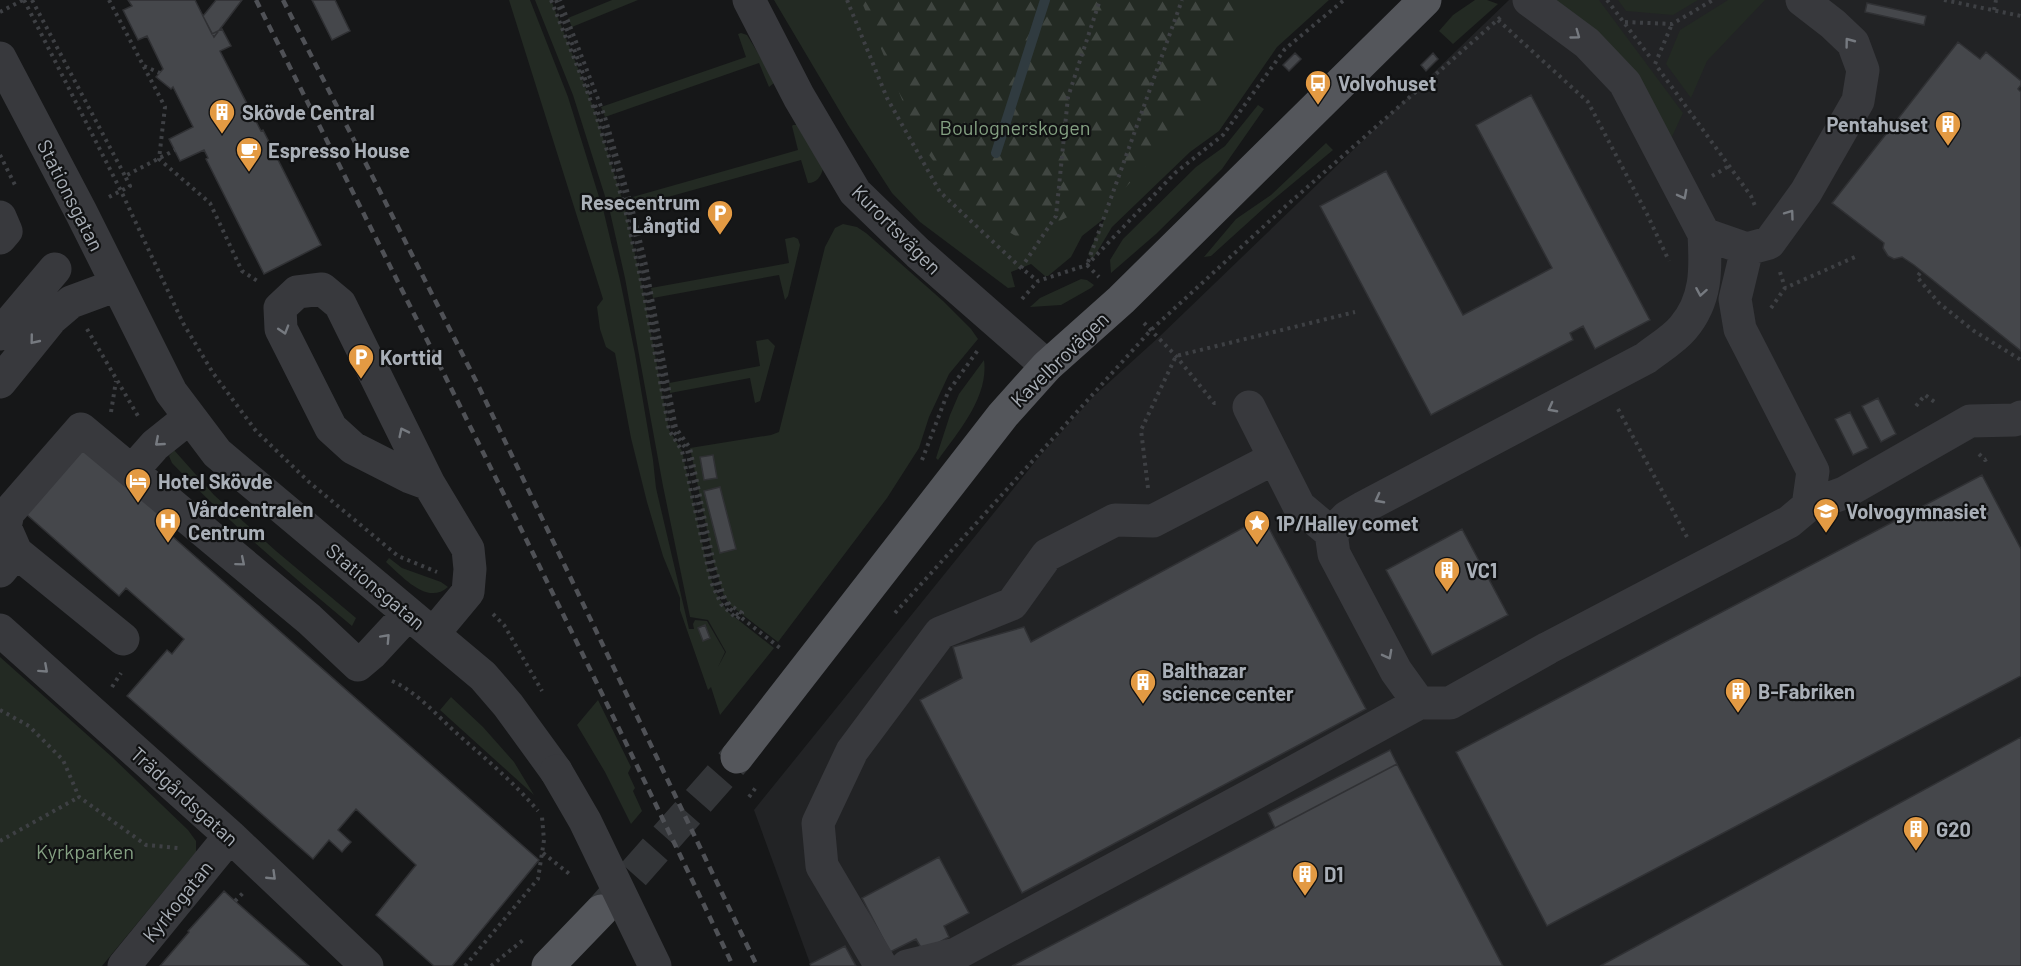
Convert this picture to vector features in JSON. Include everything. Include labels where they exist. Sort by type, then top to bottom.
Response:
[{"type":"main road","name":"Kavelbrovägen","points":[[737,757],[1003,415],[1047,366],[1121,300],[1425,0]]},
{"type":"main road","points":[[548,966],[601,911]]},
{"type":"street","name":"Kurortsvägen","points":[[749,0],[799,97],[855,192],[918,253],[1047,366]]},
{"type":"street","points":[[1704,234],[1747,249],[1769,243],[1806,192],[1858,101],[1863,70],[1853,43],[1802,0]]},
{"type":"street","points":[[1331,533],[1347,517],[1364,507],[1646,358],[1682,329],[1699,303],[1706,266],[1704,234],[1625,83],[1587,43],[1517,6]]},
{"type":"street","name":"Stationsgatan","points":[[0,58],[171,392],[217,453],[483,676],[514,713],[556,771],[585,821],[655,966]]},
{"type":"street","points":[[0,217],[6,231],[0,238]]},
{"type":"street","points":[[1747,249],[1735,299],[1740,329],[1813,471],[1808,506]]},
{"type":"street","points":[[0,334],[24,296],[55,269]]},
{"type":"street","points":[[0,382],[51,319],[71,302],[117,285]]},
{"type":"street","points":[[429,484],[410,477],[353,448],[331,428],[281,328],[280,308],[297,292],[322,289],[340,304],[429,484],[468,549],[470,569],[468,592],[433,634]]},
{"type":"street","points":[[1249,407],[1299,506],[1331,533],[1335,554],[1396,671],[1419,703]]},
{"type":"street","points":[[132,471],[155,445],[190,417]]},
{"type":"street","points":[[907,966],[956,954],[1419,703],[1450,703],[1548,648],[1789,522],[1808,506],[1844,493],[1970,421],[2015,420],[2021,417]]},
{"type":"street","points":[[123,639],[8,561],[5,527],[8,513],[81,429],[309,620],[358,665],[408,614]]},
{"type":"street","points":[[881,966],[822,866],[818,823],[852,751],[940,633],[1012,604],[1047,555],[1115,520],[1153,521],[1275,458]]},
{"type":"street","name":"Trädgårdsgatan","points":[[0,630],[230,836],[367,966]]},
{"type":"street","name":"Kyrkogatan","points":[[124,966],[230,836]]},
{"type":"path","points":[[0,12],[24,0],[121,191],[183,323],[213,373],[256,430],[309,482],[398,556],[439,573]]},
{"type":"path","points":[[32,0],[130,186],[106,199]]},
{"type":"path","points":[[109,0],[165,107],[159,159]]},
{"type":"path","points":[[556,0],[599,112],[626,199],[643,267],[674,432],[687,450],[717,590],[729,608],[776,645]]},
{"type":"path","points":[[847,0],[887,98],[940,192],[1021,268],[1038,281]]},
{"type":"path","points":[[1021,268],[1056,216],[1068,97],[1100,0]]},
{"type":"path","points":[[1087,265],[1182,0]]},
{"type":"path","points":[[1020,301],[1038,281],[1087,265],[1175,173],[1223,135],[1286,49],[1344,0]]},
{"type":"path","points":[[1607,0],[1751,196],[1758,214]]},
{"type":"path","points":[[1625,22],[1672,24],[1713,0]]},
{"type":"path","points":[[1944,0],[2021,16]]},
{"type":"path","points":[[1994,10],[1996,0]]},
{"type":"path","points":[[891,618],[1151,330],[1287,205],[1498,20],[1517,6]]},
{"type":"path","points":[[1498,20],[1588,102],[1649,212],[1671,264]]},
{"type":"path","points":[[1655,63],[1672,24]]},
{"type":"path","points":[[143,65],[160,73]]},
{"type":"path","points":[[125,176],[175,150]]},
{"type":"path","points":[[159,159],[210,203],[242,271],[257,282],[264,284]]},
{"type":"path","points":[[1766,314],[1785,288],[1855,257]]},
{"type":"path","points":[[1087,265],[1100,278]]},
{"type":"path","points":[[1778,268],[1785,288]]},
{"type":"path","points":[[1920,273],[1917,277],[1939,303],[1974,331],[2021,360]]},
{"type":"path","points":[[1176,356],[1355,312]]},
{"type":"path","points":[[83,322],[155,445]]},
{"type":"path","points":[[1151,330],[1176,356],[1214,403],[1249,407]]},
{"type":"path","points":[[920,467],[948,392],[980,347]]},
{"type":"path","points":[[1153,521],[1141,430],[1176,356]]},
{"type":"path","points":[[107,363],[113,360]]},
{"type":"path","points":[[1614,402],[1689,541]]},
{"type":"path","points":[[486,608],[504,625],[546,697]]},
{"type":"path","points":[[781,649],[788,640]]},
{"type":"path","points":[[358,665],[402,685],[528,799],[543,818],[544,840],[538,879],[465,966]]},
{"type":"path","points":[[0,710],[29,726],[63,760],[79,797],[146,845],[181,848]]},
{"type":"path","points":[[748,797],[763,779]]},
{"type":"path","points":[[0,841],[79,797]]},
{"type":"path","points":[[542,852],[574,877]]},
{"type":"path","points":[[235,901],[242,894]]},
{"type":"path","points":[[491,966],[524,939]]},
{"type":"shaded area","points":[[1509,0],[2021,0],[2021,966],[811,966],[754,810],[1039,457],[1094,396],[1159,337]]},
{"type":"green space","points":[[509,0],[530,0],[568,97],[604,213],[635,354],[656,488],[689,629],[694,629],[695,620],[707,621],[725,652],[718,667],[726,652],[708,620],[690,617],[663,486],[625,278],[610,212],[573,95],[535,0],[551,0],[594,109],[624,205],[643,290],[669,430],[682,451],[715,591],[727,611],[774,648],[720,715],[711,687],[708,690],[680,610],[680,598],[663,556],[647,502],[631,438],[615,353],[606,347],[600,329],[597,307],[603,299]]},
{"type":"green space","points":[[612,0],[638,0],[572,27],[568,18]]},
{"type":"green space","name":"Boulognerskogen","points":[[774,0],[1329,0],[1277,47],[1219,131],[1190,152],[1112,227],[1094,257],[1091,258],[1088,254],[1105,218],[1082,236],[1071,257],[1048,276],[1031,264],[1011,272],[1015,287],[1008,288],[920,222],[892,193],[848,125]]},
{"type":"green space","name":"Boulognerskogen","points":[[861,0],[1249,0],[1213,95],[1125,188],[1022,240],[965,205],[919,141]]},
{"type":"green space","points":[[1475,0],[1487,0],[1498,4],[1453,44],[1439,31],[1453,15]]},
{"type":"green space","points":[[1551,0],[1599,0],[1683,113],[1670,141]]},
{"type":"green space","points":[[1618,0],[1698,0],[1673,15],[1626,11]]},
{"type":"green space","points":[[1728,0],[1765,0],[1707,61],[1691,98],[1666,64],[1680,30]]},
{"type":"green space","points":[[738,34],[747,35],[774,79],[774,83],[769,87],[759,63],[605,117],[601,107],[746,57]]},
{"type":"green space","points":[[1258,105],[1264,109],[1222,169],[1156,234],[1111,273],[1110,260],[1123,239],[1196,167],[1225,146]]},
{"type":"green space","points":[[793,125],[797,125],[823,169],[820,177],[814,182],[808,183],[801,160],[632,207],[629,198],[798,150]]},
{"type":"green space","points":[[1326,143],[1333,150],[1211,256],[1204,257],[1236,219],[1271,195]]},
{"type":"green space","points":[[843,224],[857,227],[866,233],[943,301],[978,339],[949,374],[929,417],[919,448],[887,498],[778,642],[730,605],[724,596],[714,564],[690,448],[779,432],[825,247],[835,228]]},
{"type":"green space","points":[[794,237],[798,239],[800,245],[788,296],[785,300],[779,275],[653,298],[651,288],[789,263],[785,239]]},
{"type":"green space","points":[[1081,279],[1094,285],[1061,305],[1030,307],[1040,298]]},
{"type":"green space","points":[[768,339],[775,346],[760,401],[755,403],[750,378],[670,393],[669,383],[760,366],[756,341]]},
{"type":"green space","points":[[984,360],[982,387],[977,401],[963,426],[938,460],[936,458],[959,394]]},
{"type":"green space","points":[[174,450],[214,495],[356,618],[352,626],[260,547],[193,485],[172,463],[169,456]]},
{"type":"green space","points":[[389,558],[402,568],[441,582],[448,587],[440,592],[423,591],[407,581],[386,562]]},
{"type":"green space","name":"Kyrkparken","points":[[0,657],[112,757],[188,830],[196,841],[196,852],[102,966],[0,966]]},
{"type":"green space","points":[[451,697],[483,727],[514,762],[534,795],[440,710]]},
{"type":"green space","points":[[598,700],[631,767],[628,773],[642,811],[631,824],[605,772],[577,725]]},
{"type":"building","name":"Skövde Central","points":[[128,0],[195,0],[212,34],[222,29],[231,46],[220,51],[321,245],[264,274],[206,159],[208,158],[204,150],[180,161],[169,139],[193,127],[173,87],[171,89],[156,77],[163,69],[147,36],[138,40],[123,10],[132,6]]},
{"type":"building","points":[[216,0],[242,0],[214,37],[203,16]]},
{"type":"building","points":[[312,0],[335,0],[350,31],[332,40]]},
{"type":"building","points":[[1867,3],[1926,16],[1924,25],[1865,12]]},
{"type":"building","name":"Pentahuset","points":[[1958,42],[1980,59],[1986,52],[2021,81],[2018,89],[2021,92],[2021,351],[1914,265],[1902,257],[1894,259],[1888,256],[1883,248],[1884,243],[1832,203]]},
{"type":"building","points":[[1295,53],[1301,59],[1289,71],[1283,65]]},
{"type":"building","points":[[1433,53],[1438,59],[1426,71],[1421,65]]},
{"type":"building","points":[[1531,95],[1650,320],[1595,349],[1583,326],[1570,333],[1573,340],[1431,415],[1320,206],[1386,171],[1463,315],[1552,268],[1476,125]]},
{"type":"building","points":[[1878,398],[1896,434],[1881,442],[1862,406]]},
{"type":"building","points":[[1850,412],[1868,448],[1853,455],[1835,419]]},
{"type":"building","points":[[86,446],[179,528],[172,536],[539,860],[452,966],[434,966],[376,915],[416,865],[356,809],[338,830],[351,842],[342,852],[329,840],[313,859],[127,696],[167,650],[172,654],[184,639],[126,588],[119,596],[26,514]]},
{"type":"building","points":[[713,455],[717,478],[704,480],[700,457]]},
{"type":"building","name":"B-Fabriken","points":[[1982,475],[2021,549],[2021,676],[1547,926],[1456,752]]},
{"type":"building","points":[[720,487],[736,549],[720,553],[704,491]]},
{"type":"building","name":"Balthazar science center","points":[[1263,517],[1366,709],[1022,893],[920,700],[962,678],[953,647],[1024,627],[1031,642]]},
{"type":"building","name":"VC1","points":[[1462,529],[1508,615],[1432,655],[1386,570]]},
{"type":"building","points":[[705,625],[710,638],[703,641],[698,628]]},
{"type":"building","name":"G20","points":[[2021,737],[2021,966],[1600,966]]},
{"type":"building","points":[[1390,750],[1397,764],[1275,828],[1268,813]]},
{"type":"building","name":"D1","points":[[1397,764],[1503,966],[1012,966],[1275,828]]},
{"type":"building","points":[[939,857],[969,913],[944,926],[949,937],[923,951],[916,939],[890,952],[862,898]]},
{"type":"building","points":[[224,891],[309,966],[160,966]]},
{"type":"building","points":[[845,946],[856,966],[811,966],[810,964]]},
{"type":"waterway","points":[[996,153],[1045,0]]},
{"type":"tunnel","points":[[601,911],[737,757]]},
{"type":"railway","points":[[256,0],[438,361],[733,966]]},
{"type":"railway","points":[[283,0],[478,385],[757,966]]},
{"type":"place","name":"Volvohuset","points":[[1318,106]]},
{"type":"place","name":"Skövde Central","points":[[222,135]]},
{"type":"place","name":"Pentahuset","points":[[1948,147]]},
{"type":"place","name":"Espresso House","points":[[249,173]]},
{"type":"place","name":"Resecentrum Långtid","points":[[720,236]]},
{"type":"place","name":"Korttid","points":[[361,380]]},
{"type":"place","name":"Hotel Skövde","points":[[138,504]]},
{"type":"place","name":"Volvogymnasiet","points":[[1826,534]]},
{"type":"place","name":"Vårdcentralen Centrum","points":[[168,544]]},
{"type":"place","name":"1P/Halley comet","points":[[1257,546]]},
{"type":"place","name":"VC1","points":[[1447,593]]},
{"type":"place","name":"Balthazar science center","points":[[1143,705]]},
{"type":"place","name":"B-Fabriken","points":[[1738,714]]},
{"type":"place","name":"G20","points":[[1916,852]]},
{"type":"place","name":"D1","points":[[1305,897]]}]
